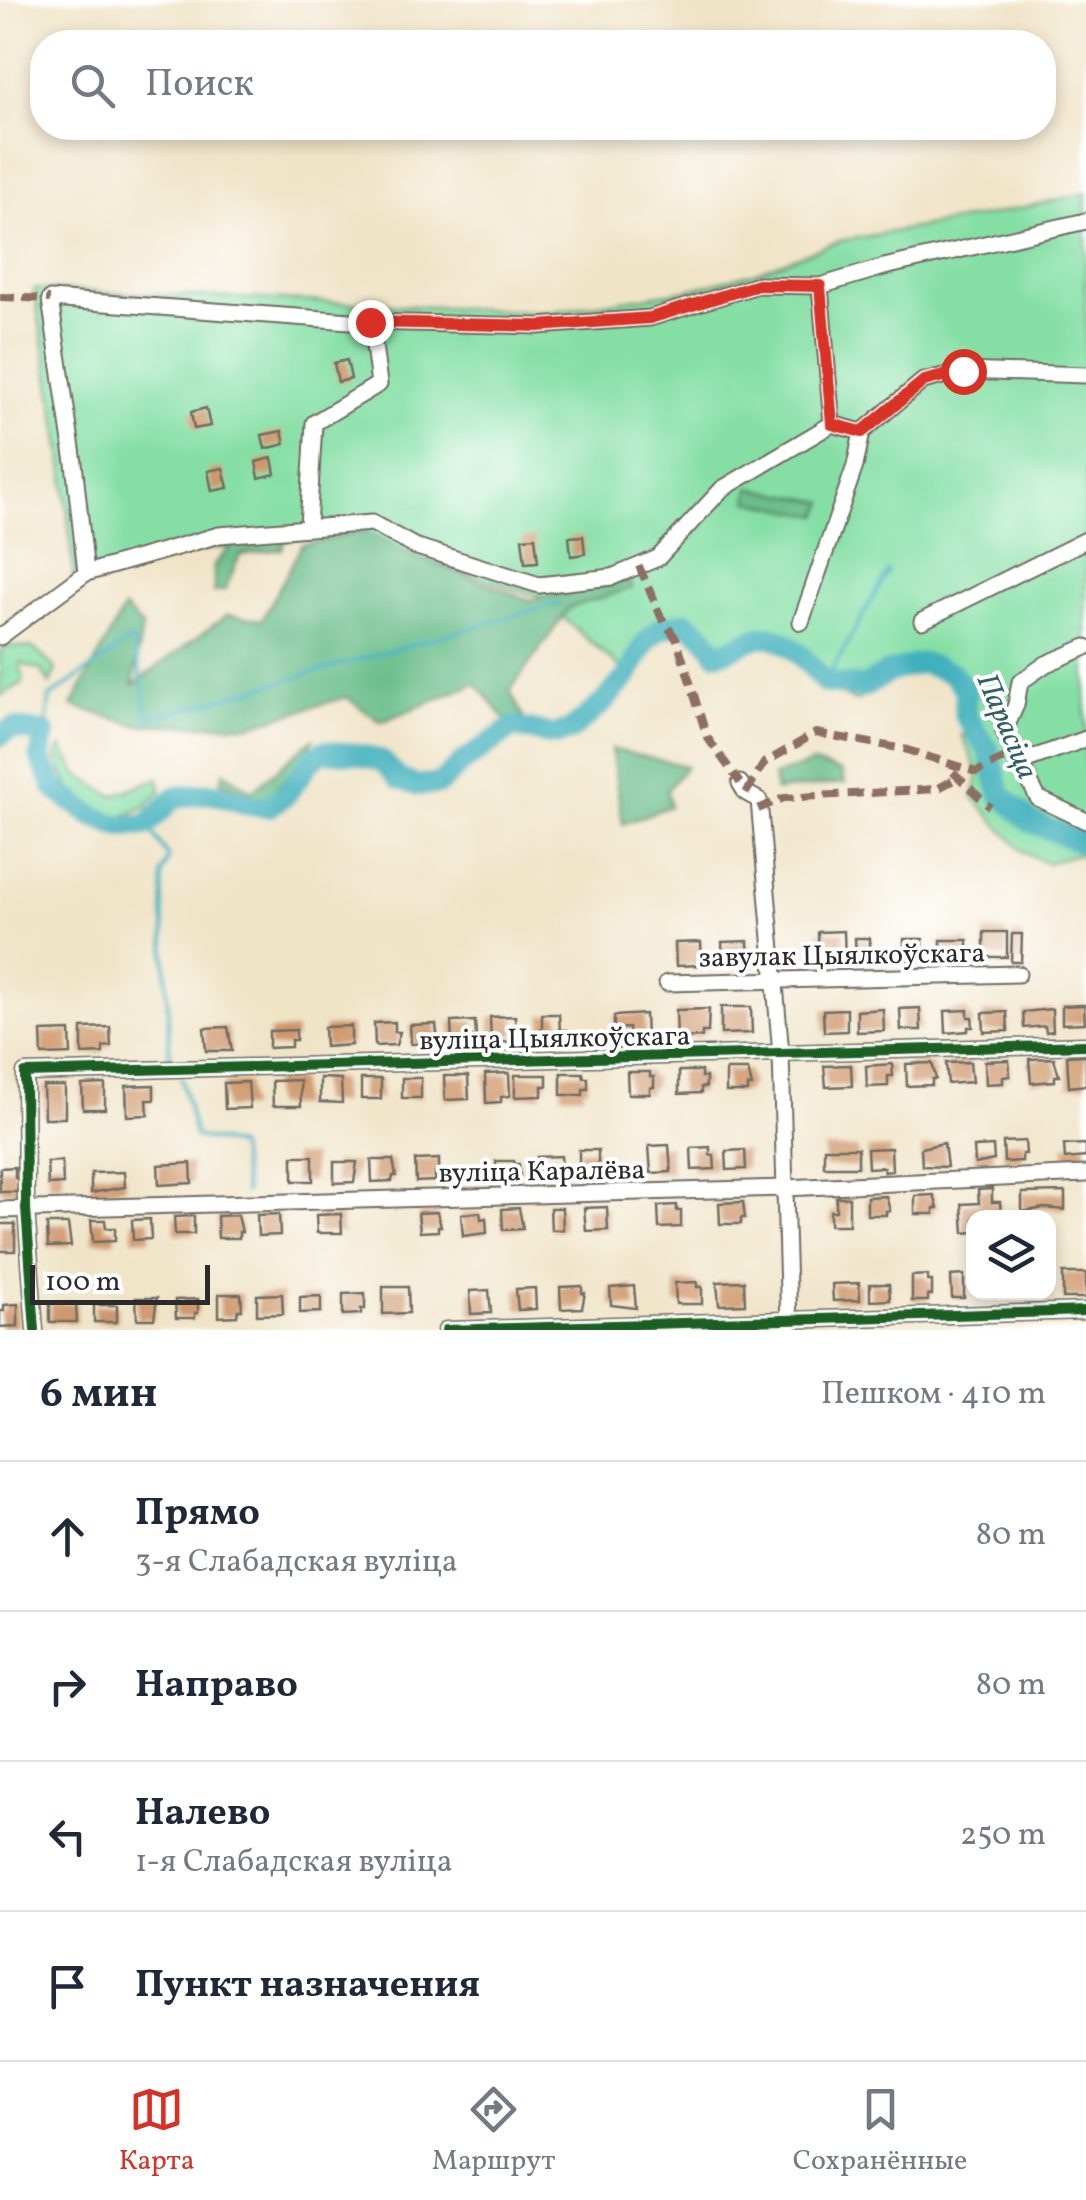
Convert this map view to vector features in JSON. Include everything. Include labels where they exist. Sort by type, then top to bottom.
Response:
[{"type":"street","points":[[86,573],[50,299],[370,322],[538,326],[650,318],[758,285],[820,286],[884,267],[1086,221]]},
{"type":"street","points":[[820,286],[832,424]]},
{"type":"street","points":[[308,528],[314,423],[380,384],[370,322]]},
{"type":"street","points":[[801,622],[855,466],[862,432],[924,381],[963,371],[1086,375]]},
{"type":"street","points":[[0,637],[86,573],[219,535],[372,523],[414,546],[540,585],[612,578],[658,558],[722,489],[832,424],[862,432]]},
{"type":"street","points":[[922,621],[1086,540]]},
{"type":"street","points":[[1086,646],[1046,664],[1020,682],[1004,732],[1038,798],[1086,821]]},
{"type":"street","points":[[1018,763],[1086,739]]},
{"type":"street","points":[[740,783],[746,794],[759,800],[776,982],[789,1325]]},
{"type":"street","name":"завулак Цыялкоўскага","points":[[668,983],[1018,974]]},
{"type":"street","name":"вуліца Цыялкоўскага","points":[[26,1208],[25,1073],[1086,1045]]},
{"type":"street","name":"вуліца Каралёва","points":[[0,1210],[785,1188],[1086,1174]]},
{"type":"street","points":[[26,1208],[35,1330]]},
{"type":"street","points":[[446,1330],[789,1325],[1086,1311]]},
{"type":"green space","points":[[1086,193],[1086,855],[1047,863],[1022,851],[973,797],[979,774],[962,735],[980,739],[964,714],[966,691],[954,676],[929,665],[896,677],[856,701],[812,681],[780,640],[761,637],[716,653],[703,635],[685,622],[650,641],[628,675],[539,596],[416,557],[364,531],[174,553],[75,589],[62,454],[34,289],[549,312],[688,290],[754,273],[839,241],[990,215]]},
{"type":"green space","points":[[750,488],[825,502],[819,516],[748,501]]},
{"type":"green space","points":[[364,531],[416,557],[530,600],[628,581],[632,588],[569,608],[510,691],[523,717],[508,723],[476,683],[381,722],[346,697],[251,725],[136,725],[72,706],[124,608],[142,627],[133,685],[227,615],[262,620],[302,545]]},
{"type":"green space","points":[[286,534],[282,549],[240,555],[225,590],[214,592],[214,565],[237,539]]},
{"type":"green space","points":[[5,646],[33,648],[56,669],[50,684],[41,670],[20,663],[24,682],[0,696],[0,653]]},
{"type":"green space","points":[[313,739],[310,751],[266,801],[220,782],[224,772],[252,791]]},
{"type":"green space","points":[[62,747],[78,775],[113,796],[159,778],[161,792],[145,807],[120,818],[94,807],[77,796],[66,781],[56,754]]},
{"type":"green space","points":[[611,749],[686,766],[667,790],[670,806],[623,824]]},
{"type":"green space","points":[[813,763],[842,772],[845,783],[776,791],[773,776]]},
{"type":"building","points":[[347,360],[351,379],[338,382],[334,363]]},
{"type":"building","points":[[206,408],[210,426],[194,429],[191,412]]},
{"type":"building","points":[[282,431],[285,444],[265,449],[262,435]]},
{"type":"building","points":[[272,458],[275,474],[259,478],[256,462]]},
{"type":"building","points":[[223,468],[228,488],[212,491],[208,471]]},
{"type":"building","points":[[583,536],[585,554],[571,556],[569,537]]},
{"type":"building","points":[[535,537],[538,562],[525,563],[522,538]]},
{"type":"building","points":[[844,931],[845,962],[819,963],[818,932]]},
{"type":"building","points":[[984,932],[1007,932],[1007,957],[984,957]]},
{"type":"building","points":[[1012,934],[1022,934],[1021,962],[1011,962]]},
{"type":"building","points":[[855,938],[870,938],[870,958],[856,958]]},
{"type":"building","points":[[904,939],[923,939],[923,960],[904,960]]},
{"type":"building","points":[[941,940],[968,940],[968,964],[941,964]]},
{"type":"building","points":[[748,941],[749,963],[723,965],[722,942]]},
{"type":"building","points":[[701,942],[702,965],[676,966],[675,943]]},
{"type":"building","points":[[1084,1005],[1085,1023],[1062,1024],[1062,1006]]},
{"type":"building","points":[[721,1007],[751,1007],[752,1033],[721,1034]]},
{"type":"building","points":[[920,1008],[921,1030],[901,1030],[900,1009]]},
{"type":"building","points":[[709,1009],[708,1032],[702,1032],[702,1037],[677,1038],[676,1010]]},
{"type":"building","points":[[847,1009],[847,1031],[824,1032],[823,1010]]},
{"type":"building","points":[[883,1009],[884,1031],[857,1032],[857,1011]]},
{"type":"building","points":[[1052,1009],[1053,1031],[1046,1032],[1045,1026],[1024,1028],[1023,1012]]},
{"type":"building","points":[[968,1010],[973,1027],[946,1033],[945,1011]]},
{"type":"building","points":[[1007,1012],[1008,1031],[984,1032],[983,1013]]},
{"type":"building","points":[[542,1014],[559,1014],[560,1030],[568,1030],[569,1042],[542,1041]]},
{"type":"building","points":[[645,1014],[646,1038],[630,1039],[629,1028],[614,1029],[614,1016]]},
{"type":"building","points":[[515,1016],[516,1035],[510,1035],[510,1042],[491,1043],[490,1017]]},
{"type":"building","points":[[475,1021],[476,1037],[470,1037],[470,1043],[452,1045],[451,1022]]},
{"type":"building","points":[[395,1022],[395,1032],[400,1032],[396,1045],[375,1046],[374,1023]]},
{"type":"building","points":[[436,1024],[438,1043],[411,1044],[410,1025]]},
{"type":"building","points":[[351,1026],[351,1045],[325,1047],[324,1027]]},
{"type":"building","points":[[110,1027],[111,1046],[103,1047],[103,1053],[82,1054],[82,1028]]},
{"type":"building","points":[[228,1027],[232,1051],[206,1051],[204,1028]]},
{"type":"building","points":[[296,1030],[291,1047],[269,1048],[269,1031]]},
{"type":"building","points":[[70,1031],[71,1054],[42,1055],[41,1032]]},
{"type":"building","points":[[1086,1055],[1086,1085],[1069,1087],[1067,1056]]},
{"type":"building","points":[[1054,1058],[1059,1076],[1055,1076],[1055,1081],[1031,1083],[1029,1059]]},
{"type":"building","points":[[1009,1060],[1010,1076],[1003,1077],[1003,1083],[986,1084],[985,1061]]},
{"type":"building","points":[[970,1062],[972,1082],[948,1084],[946,1063]]},
{"type":"building","points":[[932,1063],[936,1079],[932,1079],[932,1085],[907,1086],[906,1064]]},
{"type":"building","points":[[892,1064],[893,1076],[888,1076],[888,1086],[867,1087],[866,1066]]},
{"type":"building","points":[[851,1065],[852,1086],[826,1087],[824,1066]]},
{"type":"building","points":[[726,1070],[748,1070],[752,1086],[748,1086],[748,1092],[726,1092]]},
{"type":"building","points":[[679,1071],[701,1071],[706,1087],[701,1087],[701,1093],[679,1094]]},
{"type":"building","points":[[627,1072],[650,1072],[654,1087],[650,1094],[628,1094]]},
{"type":"building","points":[[509,1073],[510,1096],[501,1097],[501,1102],[486,1103],[485,1074]]},
{"type":"building","points":[[561,1073],[583,1073],[588,1078],[588,1089],[583,1089],[583,1095],[561,1095]]},
{"type":"building","points":[[515,1075],[547,1075],[542,1096],[515,1097]]},
{"type":"building","points":[[444,1076],[468,1076],[469,1099],[445,1100]]},
{"type":"building","points":[[320,1078],[341,1079],[342,1103],[320,1102]]},
{"type":"building","points":[[402,1078],[421,1078],[421,1098],[402,1098]]},
{"type":"building","points":[[361,1079],[381,1079],[381,1099],[361,1099]]},
{"type":"building","points":[[300,1080],[301,1106],[273,1106],[272,1081]]},
{"type":"building","points":[[248,1082],[250,1108],[225,1109],[224,1083]]},
{"type":"building","points":[[105,1084],[105,1109],[83,1109],[82,1085]]},
{"type":"building","points":[[154,1085],[154,1100],[147,1100],[148,1115],[127,1116],[126,1086]]},
{"type":"building","points":[[43,1086],[65,1086],[65,1118],[44,1118]]},
{"type":"building","points":[[1025,1141],[1022,1161],[1004,1162],[1003,1142]]},
{"type":"building","points":[[944,1143],[947,1167],[922,1166],[921,1148]]},
{"type":"building","points":[[1086,1144],[1086,1157],[1065,1159],[1064,1145]]},
{"type":"building","points":[[669,1145],[671,1172],[651,1173],[649,1146]]},
{"type":"building","points":[[993,1146],[994,1160],[975,1164],[974,1147]]},
{"type":"building","points":[[710,1147],[715,1169],[692,1170],[691,1148]]},
{"type":"building","points":[[824,1148],[858,1148],[858,1167],[824,1167]]},
{"type":"building","points":[[891,1148],[892,1171],[868,1168],[867,1149]]},
{"type":"building","points":[[579,1150],[598,1150],[598,1174],[579,1175]]},
{"type":"building","points":[[745,1150],[746,1169],[727,1170],[726,1151]]},
{"type":"building","points":[[293,1156],[313,1156],[313,1181],[293,1181]]},
{"type":"building","points":[[561,1156],[562,1168],[556,1169],[556,1175],[537,1175],[537,1157]]},
{"type":"building","points":[[439,1159],[435,1181],[416,1182],[415,1160]]},
{"type":"building","points":[[371,1160],[393,1160],[396,1176],[392,1181],[372,1182]]},
{"type":"building","points":[[62,1161],[63,1184],[48,1185],[47,1162]]},
{"type":"building","points":[[496,1161],[519,1164],[520,1177],[497,1177]]},
{"type":"building","points":[[334,1162],[357,1162],[354,1182],[334,1183]]},
{"type":"building","points":[[191,1163],[192,1183],[159,1185],[158,1165]]},
{"type":"building","points":[[15,1167],[15,1178],[20,1178],[17,1192],[0,1192],[0,1168]]},
{"type":"building","points":[[124,1172],[125,1187],[91,1193],[91,1173]]},
{"type":"building","points":[[992,1189],[992,1202],[1000,1202],[1001,1210],[966,1210],[964,1233],[962,1204],[979,1203],[978,1190]]},
{"type":"building","points":[[1065,1192],[1065,1210],[1022,1210],[1022,1193]]},
{"type":"building","points":[[934,1195],[938,1208],[934,1208],[934,1214],[915,1214],[915,1196]]},
{"type":"building","points":[[886,1196],[890,1211],[886,1215],[867,1215],[867,1197]]},
{"type":"building","points":[[836,1197],[849,1197],[849,1225],[830,1225]]},
{"type":"building","points":[[743,1202],[745,1218],[741,1218],[741,1224],[720,1224],[719,1203]]},
{"type":"building","points":[[677,1205],[681,1227],[659,1228],[658,1206]]},
{"type":"building","points":[[607,1207],[608,1230],[586,1231],[584,1208]]},
{"type":"building","points":[[519,1208],[523,1229],[503,1230],[502,1209]]},
{"type":"building","points":[[550,1208],[562,1208],[563,1230],[551,1230]]},
{"type":"building","points":[[437,1212],[441,1226],[438,1231],[420,1232],[418,1213]]},
{"type":"building","points":[[480,1212],[481,1219],[486,1218],[487,1233],[463,1236],[461,1214]]},
{"type":"building","points":[[279,1214],[280,1235],[258,1236],[257,1215]]},
{"type":"building","points":[[341,1214],[342,1233],[317,1233],[316,1215]]},
{"type":"building","points":[[238,1215],[242,1232],[239,1238],[218,1238],[217,1216]]},
{"type":"building","points":[[194,1216],[194,1234],[175,1234],[174,1217]]},
{"type":"building","points":[[150,1219],[151,1239],[133,1240],[132,1220]]},
{"type":"building","points":[[91,1220],[105,1220],[106,1228],[115,1228],[115,1241],[93,1242]]},
{"type":"building","points":[[0,1224],[15,1224],[15,1251],[0,1251]]},
{"type":"building","points":[[47,1224],[68,1224],[71,1246],[48,1247]]},
{"type":"building","points":[[1063,1273],[1086,1273],[1086,1298],[1063,1298]]},
{"type":"building","points":[[928,1275],[932,1295],[928,1295],[928,1301],[912,1301],[912,1276]]},
{"type":"building","points":[[964,1275],[964,1298],[952,1298],[951,1276]]},
{"type":"building","points":[[744,1281],[745,1304],[719,1305],[717,1282]]},
{"type":"building","points":[[697,1282],[697,1287],[702,1287],[702,1304],[676,1304],[675,1283]]},
{"type":"building","points":[[859,1283],[860,1300],[833,1301],[832,1284]]},
{"type":"building","points":[[870,1284],[889,1284],[890,1300],[870,1301]]},
{"type":"building","points":[[582,1286],[582,1308],[561,1309],[560,1287]]},
{"type":"building","points":[[634,1286],[636,1308],[611,1305],[610,1288]]},
{"type":"building","points":[[383,1287],[408,1287],[409,1313],[383,1314]]},
{"type":"building","points":[[535,1288],[536,1309],[518,1310],[516,1289]]},
{"type":"building","points":[[489,1290],[491,1313],[471,1314],[470,1291]]},
{"type":"building","points":[[365,1293],[361,1314],[343,1315],[343,1294]]},
{"type":"building","points":[[219,1294],[241,1294],[242,1310],[238,1310],[237,1316],[219,1317]]},
{"type":"building","points":[[282,1294],[283,1314],[257,1315],[257,1295]]},
{"type":"building","points":[[321,1296],[321,1312],[300,1313],[300,1297]]},
{"type":"building","points":[[136,1298],[157,1298],[154,1319],[137,1319]]},
{"type":"building","points":[[198,1299],[195,1318],[176,1318],[175,1300]]},
{"type":"building","points":[[50,1303],[76,1303],[77,1322],[50,1322]]},
{"type":"building","points":[[18,1304],[18,1326],[0,1327],[4,1305]]},
{"type":"building","points":[[94,1305],[117,1305],[117,1322],[94,1322]]},
{"type":"waterway","points":[[825,683],[888,571]]},
{"type":"waterway","points":[[45,733],[50,697],[133,639],[149,719],[559,603]]},
{"type":"waterway","name":"Парасіца","points":[[0,736],[13,728],[45,733],[40,757],[55,789],[92,816],[121,827],[147,825],[175,797],[211,793],[268,807],[286,795],[308,764],[323,751],[382,761],[399,779],[416,785],[439,784],[513,727],[555,735],[571,730],[628,675],[646,642],[660,629],[685,622],[703,635],[716,653],[771,637],[798,652],[825,683],[864,687],[889,672],[922,663],[952,673],[966,691],[964,714],[989,751],[1000,794],[1031,822],[1086,844]]},
{"type":"waterway","points":[[147,825],[169,857],[162,874],[170,1063]]},
{"type":"waterway","points":[[181,1078],[195,1136],[238,1146],[245,1193]]},
{"type":"marked path","points":[[0,297],[50,299]]},
{"type":"marked path","points":[[639,566],[661,617],[677,640],[707,737],[740,783]]},
{"type":"marked path","points":[[746,793],[764,763],[816,733],[904,749],[976,772],[1003,759],[1018,763]]},
{"type":"marked path","points":[[953,772],[990,807]]},
{"type":"marked path","points":[[758,809],[784,798],[937,789],[959,777]]},
{"type":"cycle path","points":[[35,1330],[26,1208],[25,1073],[1086,1045]]},
{"type":"cycle path","points":[[446,1330],[1086,1311]]},
{"type":"route","points":[[370,322],[538,326],[650,318],[758,285],[820,286],[832,424],[862,432],[924,381],[963,371]]}]
